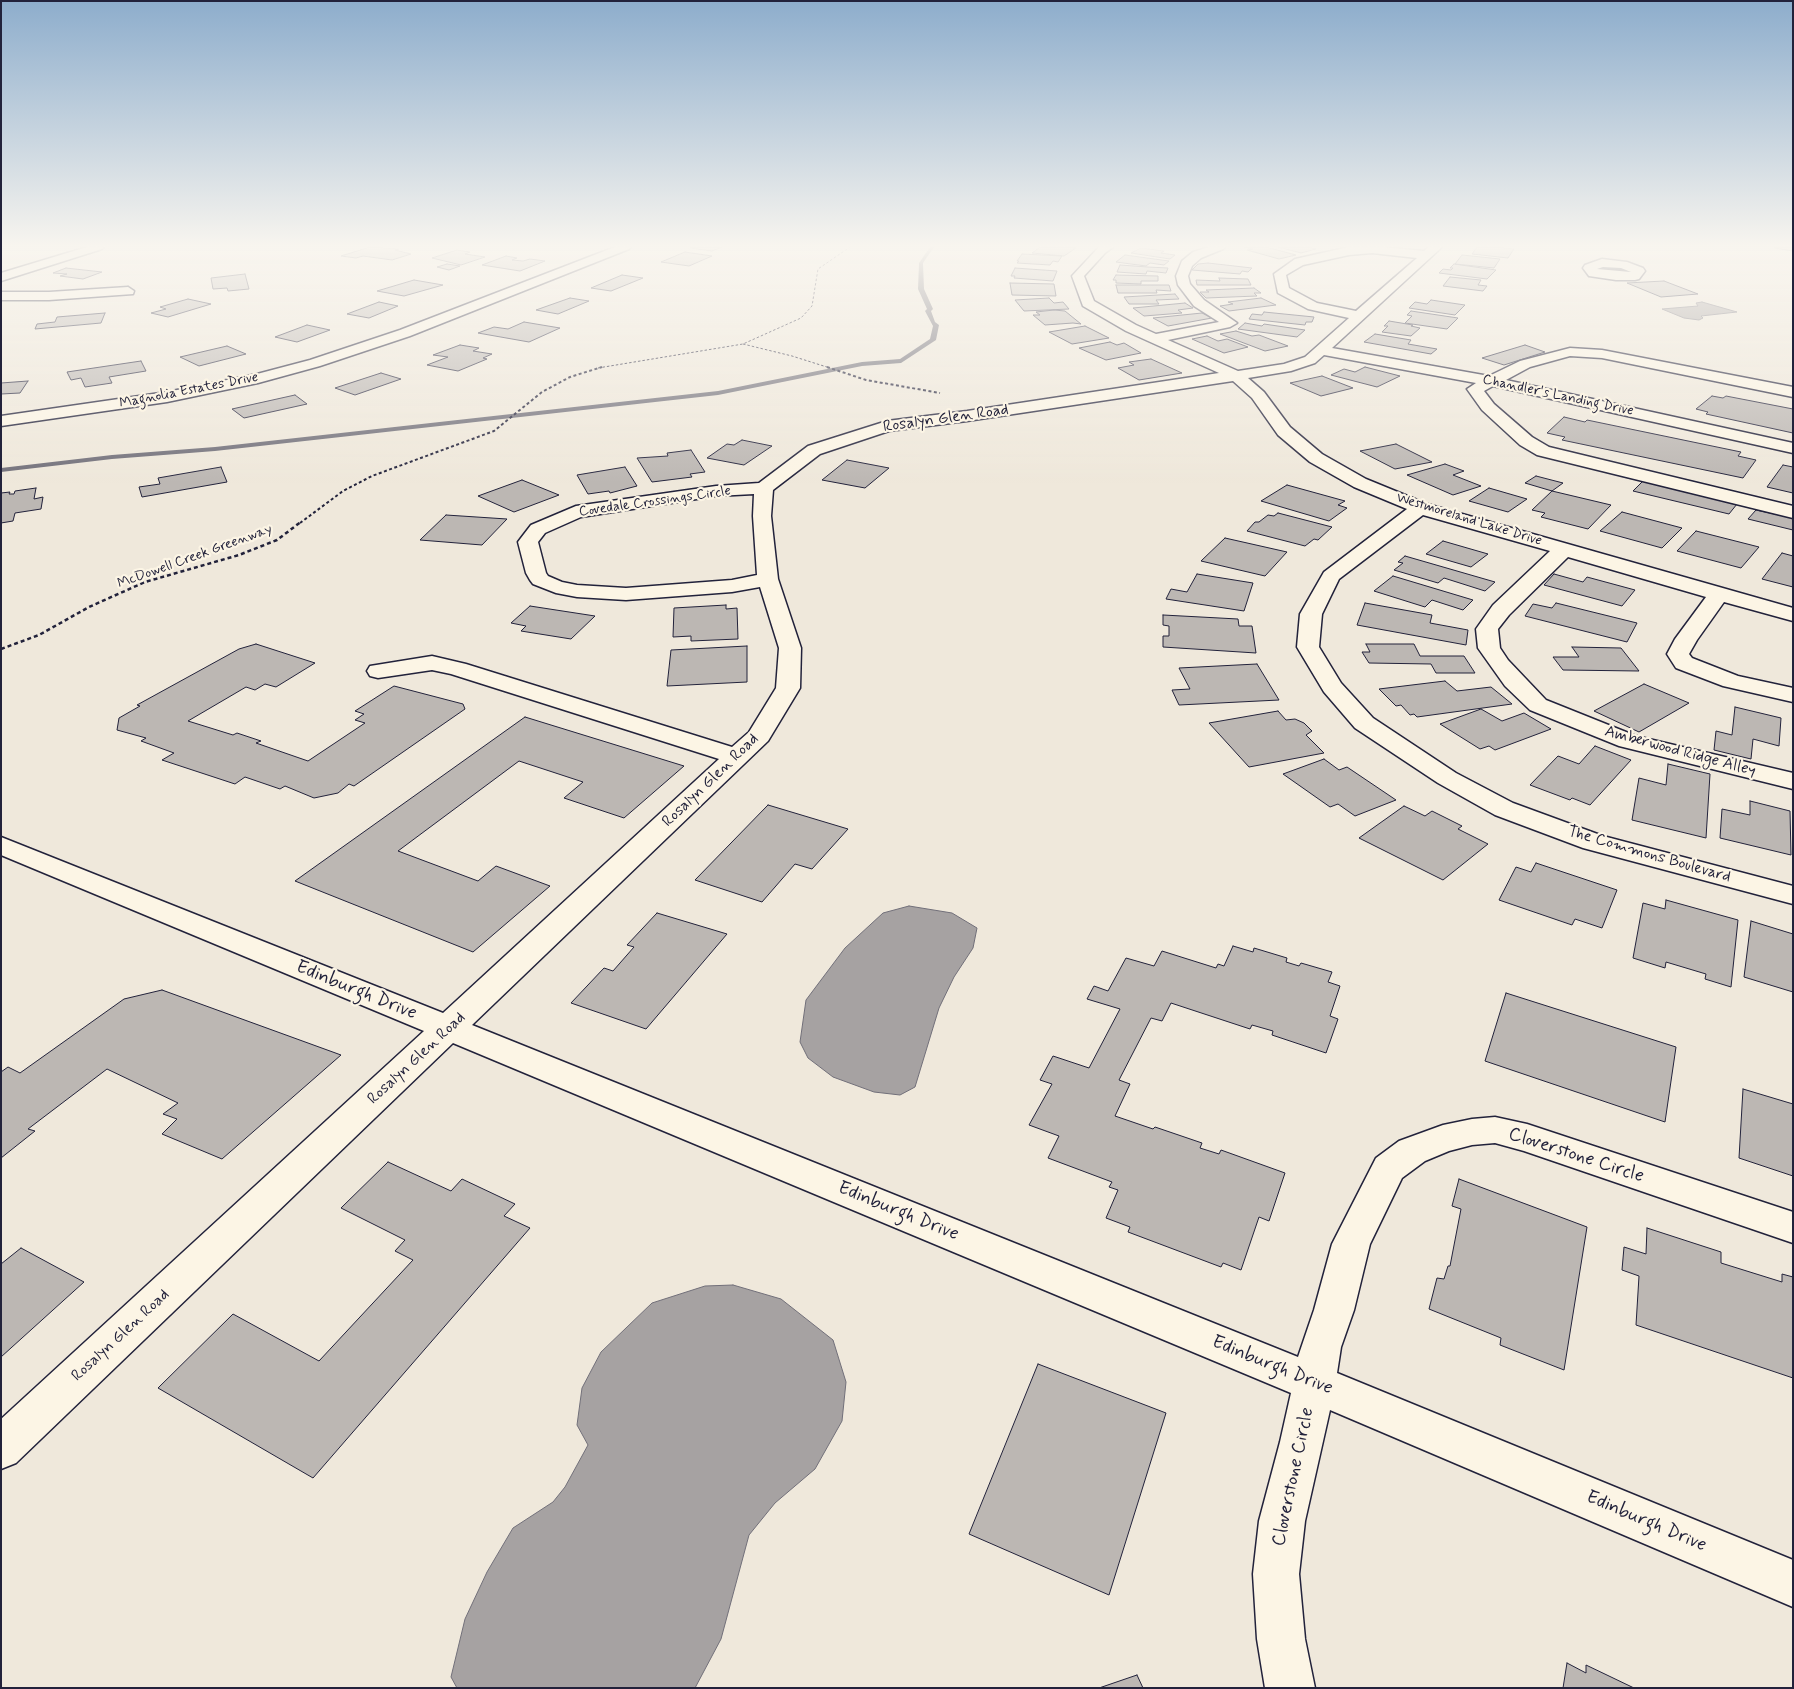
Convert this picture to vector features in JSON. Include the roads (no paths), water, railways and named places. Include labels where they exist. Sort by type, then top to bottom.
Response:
[{"type":"street","name":"Magnolia Estates Drive","points":[[1,421],[167,397],[258,378],[315,363],[423,326]]},
{"type":"street","name":"Westmoreland Lake Drive","points":[[1127,326],[1237,376],[1258,395],[1284,432],[1316,458],[1360,483],[1420,508],[1793,615]]},
{"type":"street","points":[[1156,339],[1172,334],[1205,330],[1220,326]]},
{"type":"street","name":"Rosalyn Glen Road","points":[[1,1448],[759,736],[788,688],[790,648],[768,580],[762,516],[764,488],[814,450],[887,426],[979,415],[1286,368],[1310,360],[1349,326]]},
{"type":"street","name":"Chandler's Landing Drive","points":[[1322,350],[1491,381],[1793,448]]},
{"type":"street","points":[[1793,392],[1602,354],[1570,352],[1525,364],[1476,390],[1488,407],[1526,441],[1543,451],[1793,512]]},
{"type":"street","name":"Covedale Crossings Circle","points":[[764,488],[716,492],[576,512],[538,529],[528,542],[536,573],[540,580],[556,587],[577,591],[626,594],[732,586],[768,580]]},
{"type":"street","name":"The Commons Boulevard","points":[[1420,508],[1331,576],[1311,614],[1308,647],[1332,688],[1364,723],[1447,778],[1504,808],[1592,842],[1793,895]]},
{"type":"street","name":"Amberwood Ridge Alley","points":[[1564,549],[1501,610],[1487,629],[1489,648],[1513,681],[1538,705],[1628,741],[1793,781]]},
{"type":"street","points":[[1719,594],[1678,654],[1684,663],[1731,681],[1793,695]]},
{"type":"street","points":[[378,671],[432,663],[458,668],[737,757]]},
{"type":"street","name":"Edinburgh Drive","points":[[1,845],[1313,1384],[1793,1584]]},
{"type":"street","name":"Cloverstone Circle","points":[[1290,1688],[1281,1639],[1276,1574],[1282,1522],[1302,1442],[1321,1347],[1334,1310],[1351,1244],[1389,1168],[1412,1151],[1443,1138],[1472,1132],[1495,1130],[1527,1138],[1793,1228]]},
{"type":"waterway","points":[[1,470],[112,457],[215,449],[718,393],[862,364],[901,361],[933,340],[936,326]]}]
